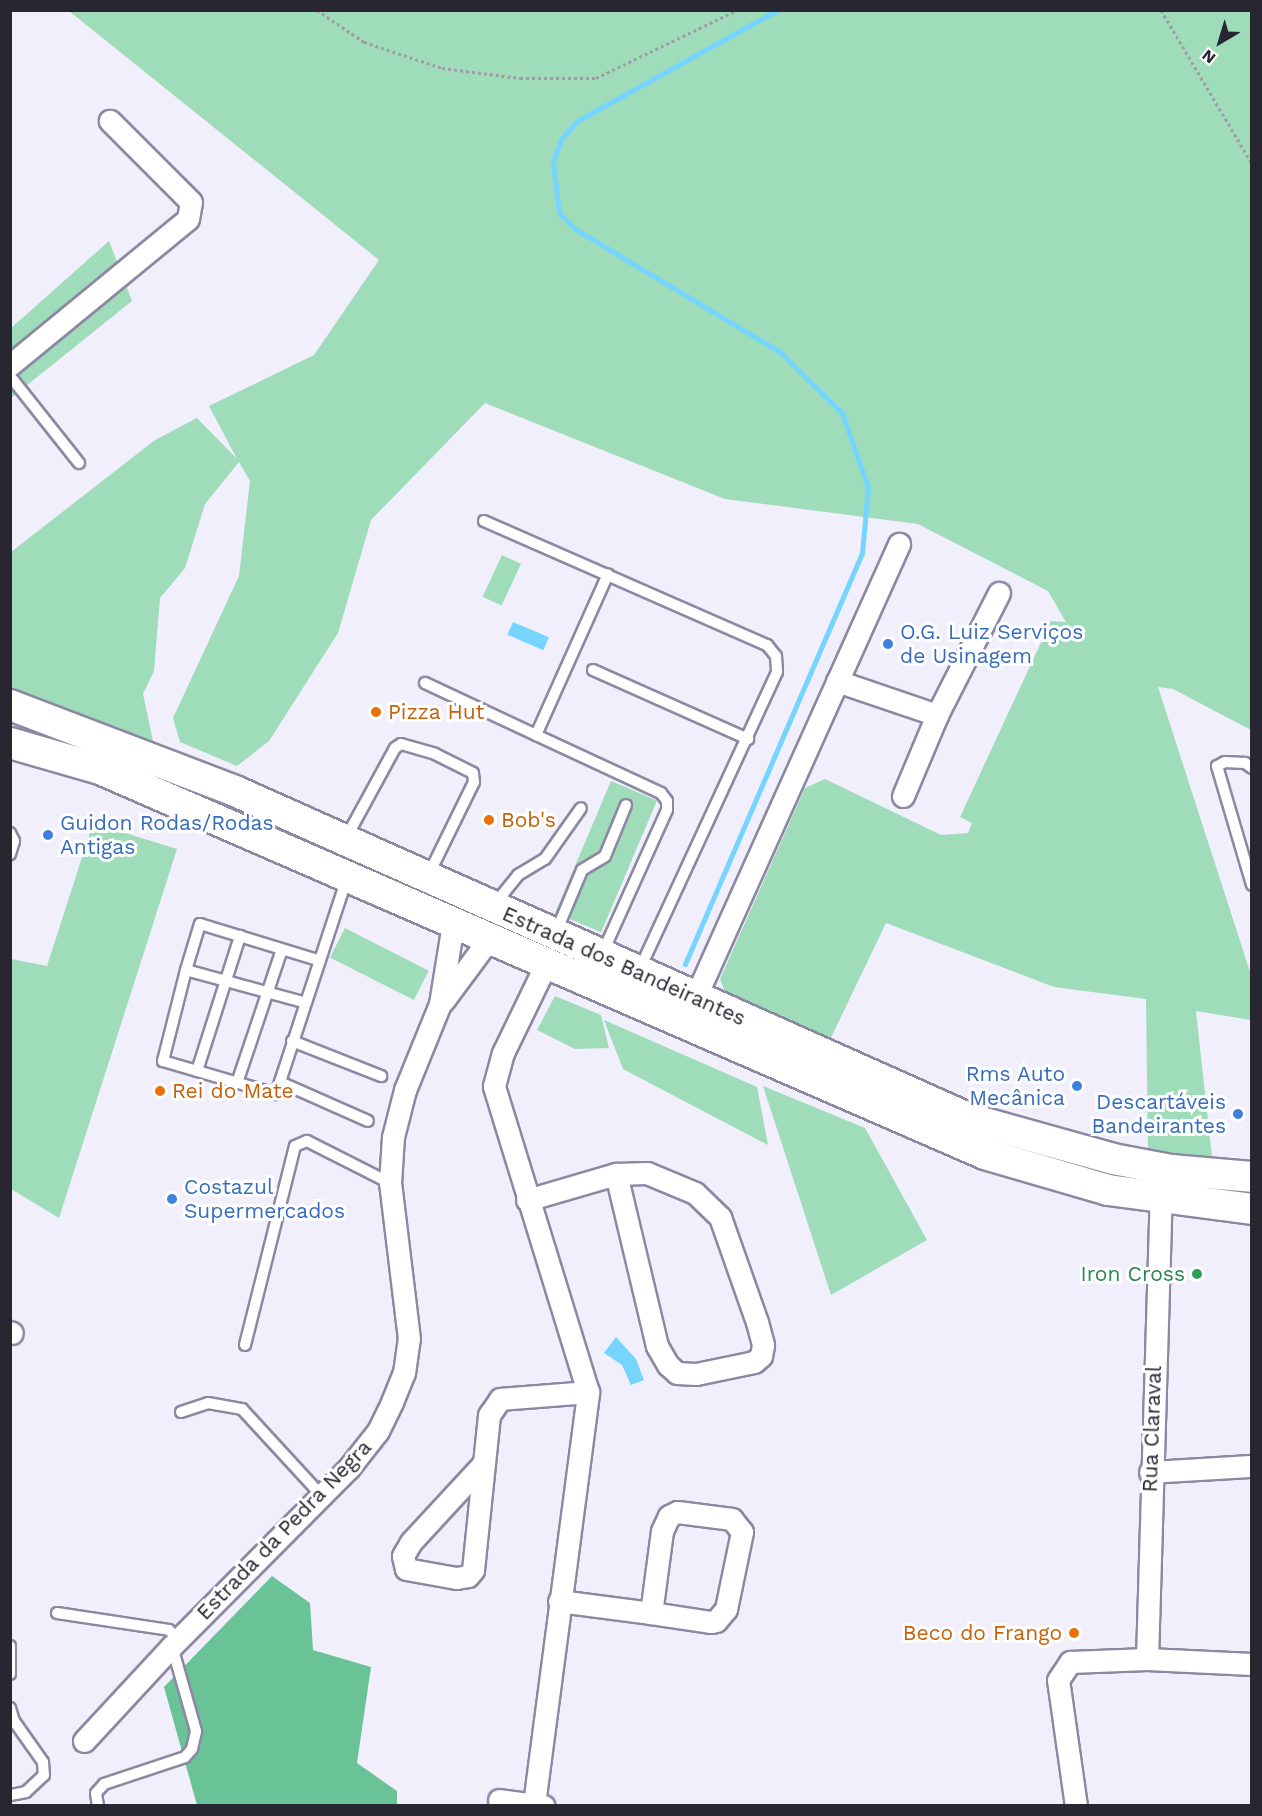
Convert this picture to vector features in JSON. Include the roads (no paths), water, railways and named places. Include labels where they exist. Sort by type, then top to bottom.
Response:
[{"type":"main road","name":"Estrada dos Bandeirantes","points":[[15,705],[235,791],[426,879],[928,1101],[1030,1138],[1171,1170],[1251,1178]]},
{"type":"main road","name":"Estrada dos Bandeirantes","points":[[10,743],[100,769],[985,1154],[1108,1190],[1161,1199],[1251,1209]]},
{"type":"street","points":[[10,365],[188,219],[191,202],[110,121]]},
{"type":"street","points":[[695,998],[899,544]]},
{"type":"street","points":[[903,796],[937,715],[999,593]]},
{"type":"street","points":[[837,681],[937,715]]},
{"type":"street","name":"Estrada da Pedra Negra","points":[[84,1741],[175,1642],[322,1496],[378,1431],[404,1373],[409,1339],[390,1183],[393,1137],[405,1090],[440,1004],[453,924]]},
{"type":"street","name":"Estrada da Pedra Negra","points":[[440,1004],[489,939]]},
{"type":"street","points":[[499,1800],[539,1805],[559,1601],[588,1392],[527,1200],[494,1086],[503,1053],[546,964]]},
{"type":"street","points":[[527,1200],[616,1174],[647,1173],[695,1193],[720,1217],[763,1345],[761,1356],[754,1362],[741,1368],[696,1374],[677,1372],[668,1365],[657,1346],[616,1174]]},
{"type":"street","name":"Rua Claraval","points":[[1147,1659],[1150,1472],[1161,1199]]},
{"type":"street","points":[[483,1464],[411,1542],[403,1556],[405,1569],[430,1576],[470,1575],[475,1562],[489,1415],[500,1400],[588,1392]]},
{"type":"street","points":[[1150,1472],[1251,1466]]},
{"type":"street","points":[[559,1601],[711,1622],[722,1616],[742,1532],[732,1519],[677,1512],[669,1516],[662,1531],[651,1613]]},
{"type":"street","points":[[1076,1806],[1058,1680],[1070,1662],[1085,1659],[1147,1659],[1251,1664]]},
{"type":"lane","points":[[10,376],[79,463]]},
{"type":"lane","points":[[484,521],[767,645],[776,656],[777,672],[748,739],[639,972]]},
{"type":"lane","points":[[536,735],[608,574]]},
{"type":"lane","points":[[593,670],[748,739]]},
{"type":"lane","points":[[425,683],[661,793],[667,801],[667,810],[601,956]]},
{"type":"lane","points":[[344,841],[395,748],[401,744],[435,754],[473,773],[474,782],[426,879]]},
{"type":"lane","points":[[1251,768],[1245,763],[1225,762],[1217,766],[1251,885]]},
{"type":"lane","points":[[555,935],[582,870],[605,856],[626,806]]},
{"type":"lane","points":[[492,908],[518,875],[544,859],[581,808]]},
{"type":"lane","points":[[10,833],[14,841],[10,854]]},
{"type":"lane","points":[[318,960],[200,924],[163,1061],[276,1094],[303,1002],[318,960],[348,875]]},
{"type":"lane","points":[[197,1071],[240,936]]},
{"type":"lane","points":[[237,1083],[282,949]]},
{"type":"lane","points":[[186,970],[303,1002]]},
{"type":"lane","points":[[292,1041],[381,1076]]},
{"type":"lane","points":[[280,1082],[368,1121]]},
{"type":"lane","points":[[245,1345],[295,1146],[307,1141],[390,1183]]},
{"type":"lane","points":[[181,1412],[208,1403],[242,1409],[322,1496]]},
{"type":"lane","points":[[57,1613],[170,1630],[175,1642],[196,1731],[192,1749],[185,1757],[104,1784],[96,1793],[98,1806]]},
{"type":"lane","points":[[10,1646],[10,1674]]},
{"type":"lane","points":[[10,1708],[12,1724],[43,1762],[44,1775],[26,1792],[10,1795]]},
{"type":"water","points":[[513,622],[549,637],[543,650],[508,635]]},
{"type":"water","points":[[616,1337],[636,1359],[644,1380],[631,1385],[622,1365],[604,1353]]},
{"type":"waterway","points":[[685,964],[862,553],[868,487],[842,413],[780,352],[574,228],[559,213],[553,162],[561,139],[577,121],[777,10]]},
{"type":"place","name":"O.G. Luiz Serviços de Usinagem","points":[[888,644]]},
{"type":"place","name":"Pizza Hut","points":[[376,712]]},
{"type":"place","name":"Bob's","points":[[489,820]]},
{"type":"place","name":"Guidon Rodas/Rodas Antigas","points":[[48,835]]},
{"type":"place","name":"Rms Auto Mecânica","points":[[1077,1086]]},
{"type":"place","name":"Rei do Mate","points":[[160,1091]]},
{"type":"place","name":"Descartáveis Bandeirantes","points":[[1238,1114]]},
{"type":"place","name":"Costazul Supermercados","points":[[172,1199]]},
{"type":"place","name":"Iron Cross","points":[[1197,1274]]},
{"type":"place","name":"Beco do Frango","points":[[1074,1633]]}]
